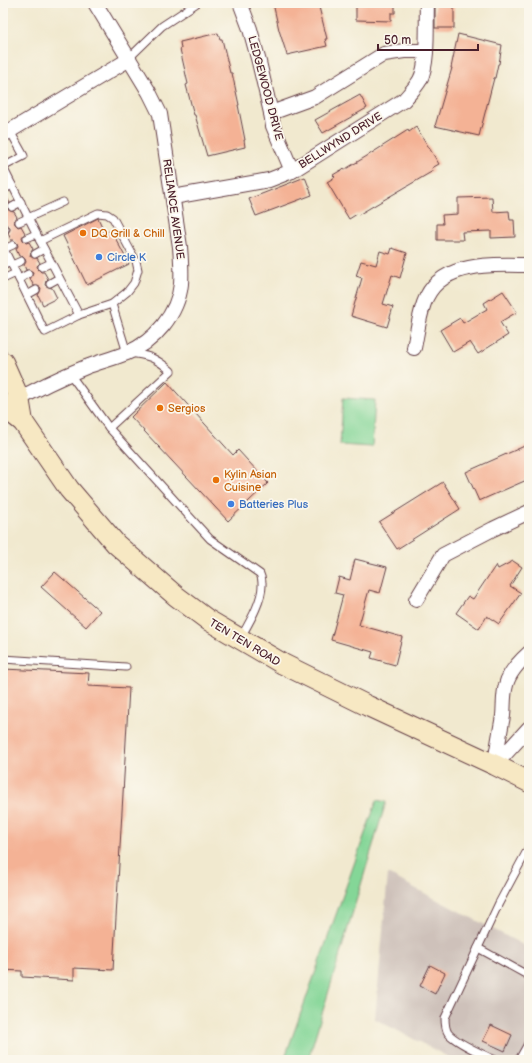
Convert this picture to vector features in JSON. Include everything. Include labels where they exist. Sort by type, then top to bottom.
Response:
[{"type":"main road","name":"TEN TEN ROAD","points":[[3,362],[7,404],[23,422],[68,489],[116,544],[176,596],[208,620],[283,664],[529,782]]},
{"type":"street","name":"RELIANCE AVENUE","points":[[7,404],[70,374],[127,352],[149,340],[163,325],[177,299],[181,285],[182,266],[160,114],[149,92],[128,60],[95,3]]},
{"type":"street","name":"BELLWYND DRIVE","points":[[173,197],[269,180],[292,171],[404,100],[420,79],[426,51],[427,3]]},
{"type":"street","name":"LEDGEWOOD DRIVE","points":[[241,5],[250,29],[273,126],[292,171]]},
{"type":"street","points":[[271,113],[314,97],[384,54],[404,51],[426,51]]},
{"type":"street","points":[[6,133],[128,60]]},
{"type":"street","points":[[414,348],[424,302],[431,290],[439,281],[462,268],[477,266],[529,265]]},
{"type":"street","points":[[416,600],[443,555],[529,512]]},
{"type":"street","points":[[496,765],[497,743],[503,716],[506,685],[511,674],[520,661],[529,653]]},
{"type":"street","points":[[496,765],[529,728]]},
{"type":"lane","points":[[128,60],[162,26],[197,3]]},
{"type":"lane","points":[[6,133],[24,156],[3,167],[79,315]]},
{"type":"lane","points":[[3,190],[12,185]]},
{"type":"lane","points":[[12,207],[21,202]]},
{"type":"lane","points":[[19,222],[63,202]]},
{"type":"lane","points":[[13,245],[4,248],[46,332],[79,315],[112,304],[127,292],[134,284],[138,270],[136,261],[113,218],[107,214],[98,213],[38,237],[27,238]]},
{"type":"lane","points":[[35,254],[44,249]]},
{"type":"lane","points":[[3,266],[21,260]]},
{"type":"lane","points":[[42,267],[52,263]]},
{"type":"lane","points":[[3,279],[28,274]]},
{"type":"lane","points":[[50,283],[59,278]]},
{"type":"lane","points":[[27,295],[36,290]]},
{"type":"lane","points":[[108,428],[171,371],[160,361],[152,357],[127,352],[112,304]]},
{"type":"lane","points":[[70,374],[108,428],[210,539],[260,574],[263,582],[261,594],[240,640]]},
{"type":"lane","points":[[3,659],[126,667]]},
{"type":"lane","points":[[495,1060],[454,1038],[447,1032],[444,1024],[445,1018],[499,903],[529,847]]},
{"type":"lane","points":[[478,948],[529,976]]},
{"type":"lane","points":[[517,1060],[520,1058],[529,1042]]},
{"type":"shaded area","points":[[388,874],[529,948],[529,1060],[454,1060],[375,1019]]},
{"type":"green space","points":[[343,398],[375,400],[372,447],[340,445]]},
{"type":"green space","points":[[377,800],[386,802],[308,1060],[284,1060]]},
{"type":"building","points":[[273,3],[318,3],[327,39],[325,39],[327,46],[287,55],[279,30]]},
{"type":"building","points":[[356,3],[395,3],[395,13],[391,13],[391,21],[356,20]]},
{"type":"building","points":[[435,3],[454,3],[454,28],[435,28]]},
{"type":"building","points":[[218,33],[220,39],[222,39],[230,73],[232,73],[239,105],[245,147],[207,156],[186,85],[188,84],[180,49],[180,42]]},
{"type":"building","points":[[458,34],[502,45],[499,64],[479,136],[435,126],[452,68]]},
{"type":"building","points":[[360,95],[367,108],[323,133],[315,120]]},
{"type":"building","points":[[416,127],[439,164],[432,168],[433,171],[349,219],[327,182],[335,177],[333,175],[343,169],[344,170],[408,130],[409,132]]},
{"type":"building","points":[[305,177],[312,195],[256,216],[249,199]]},
{"type":"building","points":[[3,195],[5,195],[10,203],[7,209],[14,212],[17,217],[14,221],[15,224],[18,227],[21,226],[25,233],[22,237],[23,240],[26,243],[29,242],[33,249],[30,256],[37,258],[40,263],[37,266],[38,269],[41,272],[44,272],[48,279],[45,285],[52,288],[57,298],[43,305],[38,295],[41,288],[34,286],[30,279],[33,272],[26,270],[24,265],[26,262],[25,259],[22,256],[19,256],[16,249],[18,246],[17,243],[14,240],[11,240],[8,233],[10,227],[3,224]]},
{"type":"building","points":[[492,197],[493,212],[509,211],[510,220],[514,220],[515,237],[491,238],[491,231],[462,232],[463,240],[437,240],[437,224],[443,224],[442,215],[458,214],[458,198]]},
{"type":"building","name":"Circle K","points":[[98,218],[105,233],[111,230],[129,264],[87,285],[63,236]]},
{"type":"building","points":[[392,248],[407,253],[400,278],[392,275],[383,304],[393,307],[387,327],[351,316],[362,278],[356,276],[361,261],[376,265],[380,251],[390,254]]},
{"type":"building","points":[[503,291],[517,312],[500,322],[508,335],[478,354],[470,342],[453,352],[440,330],[460,318],[463,323],[487,309],[484,303]]},
{"type":"building","points":[[167,382],[233,455],[238,450],[268,483],[228,521],[131,417]]},
{"type":"building","points":[[529,444],[529,479],[479,501],[466,472]]},
{"type":"building","points":[[443,482],[460,509],[397,549],[379,522]]},
{"type":"building","points":[[355,559],[387,567],[380,593],[369,590],[359,625],[402,637],[395,665],[371,658],[373,652],[331,640],[343,595],[335,593],[339,577],[350,580]]},
{"type":"building","points":[[513,561],[522,567],[510,586],[521,593],[499,624],[487,616],[479,629],[456,613],[468,596],[473,599],[496,565],[498,569]]},
{"type":"building","points":[[55,572],[100,611],[86,627],[41,587]]},
{"type":"building","points":[[3,669],[89,673],[88,686],[129,688],[113,970],[74,968],[74,980],[22,977],[22,971],[3,970]]},
{"type":"building","points":[[430,965],[445,973],[435,994],[420,986]]},
{"type":"building","points":[[491,1025],[512,1035],[505,1051],[483,1041]]},
{"type":"place","name":"DQ Grill & Chill","points":[[83,233]]},
{"type":"place","name":"Circle K","points":[[99,257]]},
{"type":"place","name":"Sergios","points":[[160,408]]},
{"type":"place","name":"Kylin Asian Cuisine","points":[[216,480]]},
{"type":"place","name":"Batteries Plus","points":[[231,504]]}]
